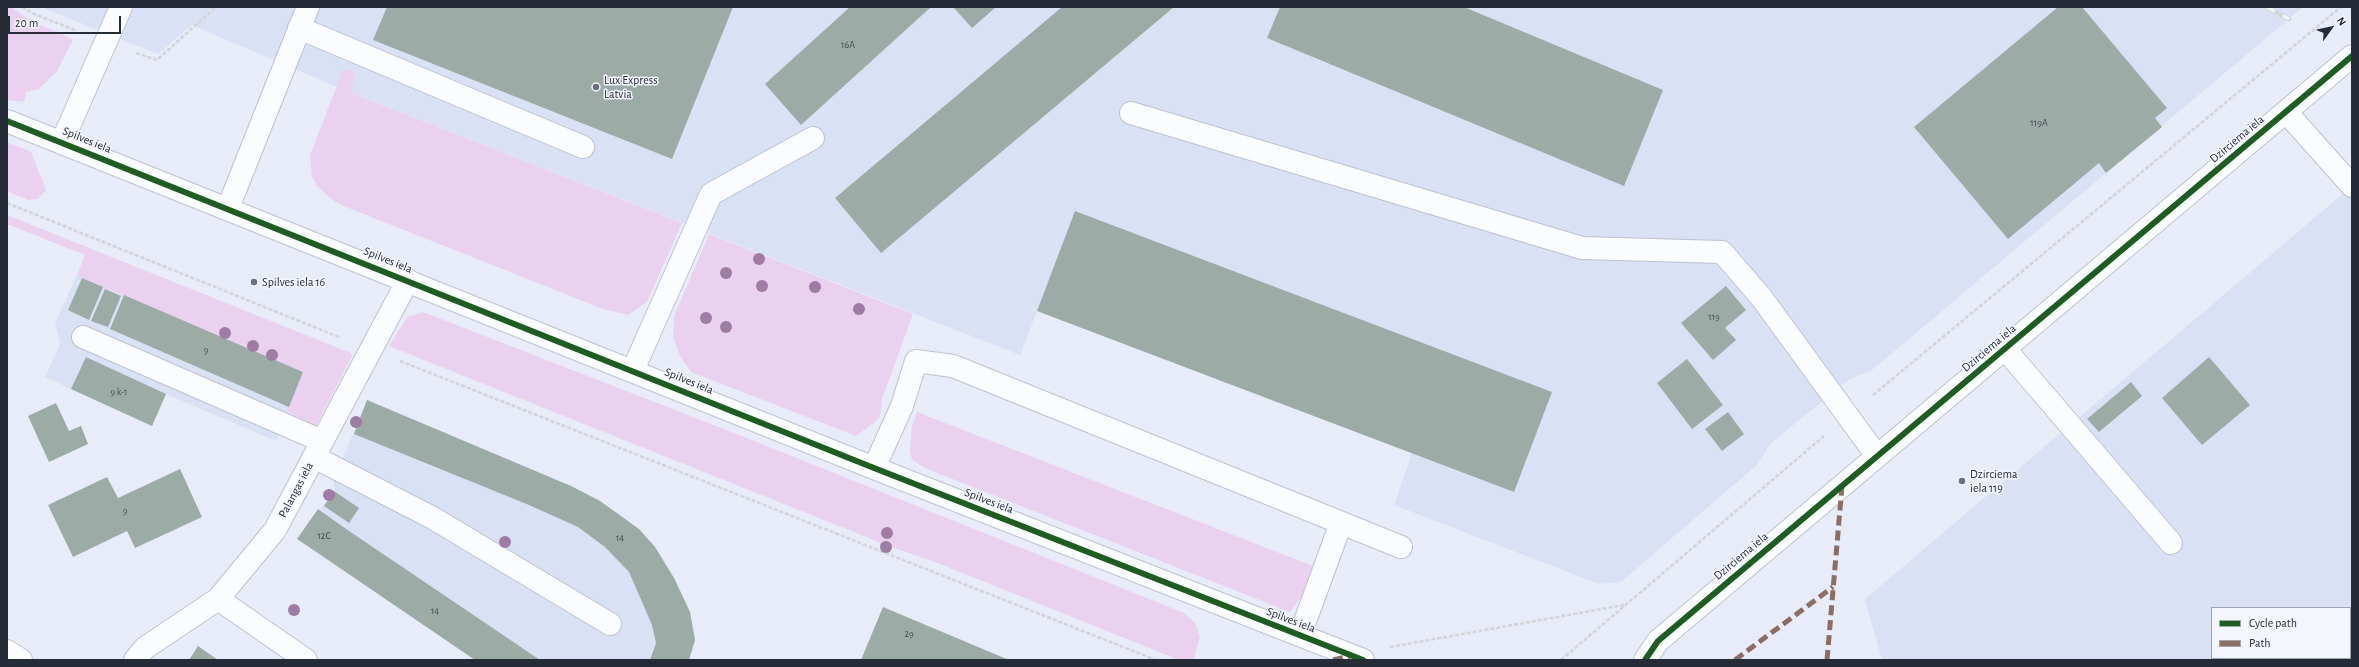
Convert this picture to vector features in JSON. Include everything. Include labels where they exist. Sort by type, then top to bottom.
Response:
[{"type":"street","points":[[62,142],[121,7]]},
{"type":"street","points":[[228,208],[308,7]]},
{"type":"street","points":[[300,28],[583,147]]},
{"type":"street","name":"Dzirciema iela","points":[[1645,660],[1658,641],[2352,56]]},
{"type":"street","points":[[2286,112],[2352,186]]},
{"type":"street","points":[[1130,113],[1582,248],[1722,252],[1761,297],[1877,456]]},
{"type":"street","name":"Spilves iela","points":[[7,121],[633,370],[874,468],[1357,658]]},
{"type":"street","points":[[633,370],[711,194],[813,138]]},
{"type":"street","name":"Palangas iela","points":[[135,660],[145,648],[218,599],[275,530],[408,280]]},
{"type":"street","points":[[83,337],[318,449],[610,624]]},
{"type":"street","points":[[2005,349],[2171,543]]},
{"type":"street","points":[[874,468],[902,406],[916,362],[952,366],[1401,548]]},
{"type":"street","points":[[1300,635],[1341,523]]},
{"type":"street","points":[[218,599],[306,660]]},
{"type":"street","points":[[7,651],[20,660]]},
{"type":"path","points":[[1561,660],[1624,604],[1848,416],[2341,7]]},
{"type":"path","points":[[7,203],[370,350],[1156,660]]},
{"type":"path","points":[[1357,658],[1385,648],[1624,604]]},
{"type":"shaded area","points":[[7,7],[11,7],[31,21],[73,39],[57,71],[39,89],[26,92],[24,102],[7,100]]},
{"type":"shaded area","points":[[41,7],[2303,7],[1872,370],[1850,379],[1770,444],[1758,464],[1621,582],[1599,584],[1394,505],[1412,453],[1037,311],[1020,355],[351,93],[192,25],[158,54]]},
{"type":"shaded area","points":[[343,70],[355,71],[351,93],[682,223],[647,302],[628,315],[603,309],[341,205],[330,198],[317,186],[312,177],[310,155]]},
{"type":"shaded area","points":[[7,142],[31,152],[46,190],[38,199],[28,200],[7,191]]},
{"type":"shaded area","points":[[2352,186],[2352,660],[1882,660],[1865,599]]},
{"type":"shaded area","points":[[7,215],[353,354],[316,426],[287,412],[303,372],[124,295],[105,289],[77,275],[85,255],[7,224]]},
{"type":"shaded area","points":[[709,234],[913,314],[882,399],[880,416],[875,422],[856,436],[691,372],[680,356],[673,337],[674,316]]},
{"type":"shaded area","points":[[77,275],[105,289],[124,295],[303,372],[276,441],[166,394],[152,426],[45,377],[60,344],[55,323]]},
{"type":"shaded area","points":[[423,312],[729,431],[1184,613],[1195,623],[1200,637],[1193,660],[1179,660],[935,562],[891,547],[886,550],[882,548],[879,542],[389,346],[407,317]]},
{"type":"shaded area","points":[[367,400],[571,486],[600,501],[639,529],[655,547],[674,578],[690,612],[695,640],[689,660],[475,660],[331,562],[352,533],[320,510],[334,491],[334,480]]},
{"type":"shaded area","points":[[917,412],[1313,566],[1302,596],[1290,612],[927,469],[912,460],[910,451],[912,426]]},
{"type":"building","name":"Lux Express Latvia","points":[[387,7],[733,7],[672,159],[373,40]]},
{"type":"building","points":[[850,7],[931,7],[801,125],[765,84]]},
{"type":"building","points":[[953,7],[996,7],[972,28]]},
{"type":"building","points":[[1062,7],[1174,7],[881,253],[835,198]]},
{"type":"building","points":[[1280,7],[1464,7],[1663,90],[1624,186],[1267,38]]},
{"type":"building","points":[[2058,7],[2082,7],[2167,108],[2155,118],[2162,127],[2106,173],[2099,163],[2008,239],[1914,127]]},
{"type":"building","points":[[1075,211],[1552,392],[1514,492],[1037,311]]},
{"type":"building","points":[[82,278],[103,287],[89,320],[68,310]]},
{"type":"building","points":[[1726,286],[1746,310],[1725,328],[1736,340],[1713,360],[1681,323]]},
{"type":"building","points":[[105,289],[121,296],[108,327],[91,321]]},
{"type":"building","points":[[124,295],[303,372],[289,407],[110,329]]},
{"type":"building","points":[[86,357],[166,394],[152,426],[71,389]]},
{"type":"building","points":[[2209,357],[2250,405],[2202,445],[2162,398]]},
{"type":"building","points":[[1687,359],[1723,405],[1692,429],[1657,383]]},
{"type":"building","points":[[2131,382],[2142,396],[2099,432],[2087,419]]},
{"type":"building","points":[[367,400],[571,486],[600,501],[639,529],[655,547],[674,578],[690,612],[695,640],[689,660],[650,660],[656,643],[652,625],[629,572],[605,547],[578,527],[529,505],[354,434]]},
{"type":"building","points":[[56,403],[69,431],[81,426],[88,444],[49,462],[28,416]]},
{"type":"building","points":[[1728,412],[1744,434],[1722,451],[1705,429]]},
{"type":"building","points":[[180,469],[202,517],[135,548],[127,531],[73,557],[48,505],[107,477],[118,498]]},
{"type":"building","points":[[334,491],[359,508],[349,523],[324,506]]},
{"type":"building","points":[[318,509],[540,660],[475,660],[297,539]]},
{"type":"building","points":[[883,607],[1009,660],[861,660]]},
{"type":"building","points":[[198,646],[218,660],[189,660]]},
{"type":"railway","points":[[2267,7],[2289,19]]},
{"type":"marked path","points":[[1827,660],[1842,486]]},
{"type":"marked path","points":[[1735,660],[1833,587]]},
{"type":"marked path","points":[[1333,660],[1350,656]]},
{"type":"cycle path","points":[[1645,660],[1658,641],[2352,56]]},
{"type":"cycle path","points":[[7,121],[874,468],[1363,660]]},
{"type":"place","name":"Lux Express Latvia","points":[[596,87]]},
{"type":"place","name":"Spilves iela 16","points":[[254,282]]},
{"type":"place","name":"Dzirciema iela 119","points":[[1962,481]]}]
